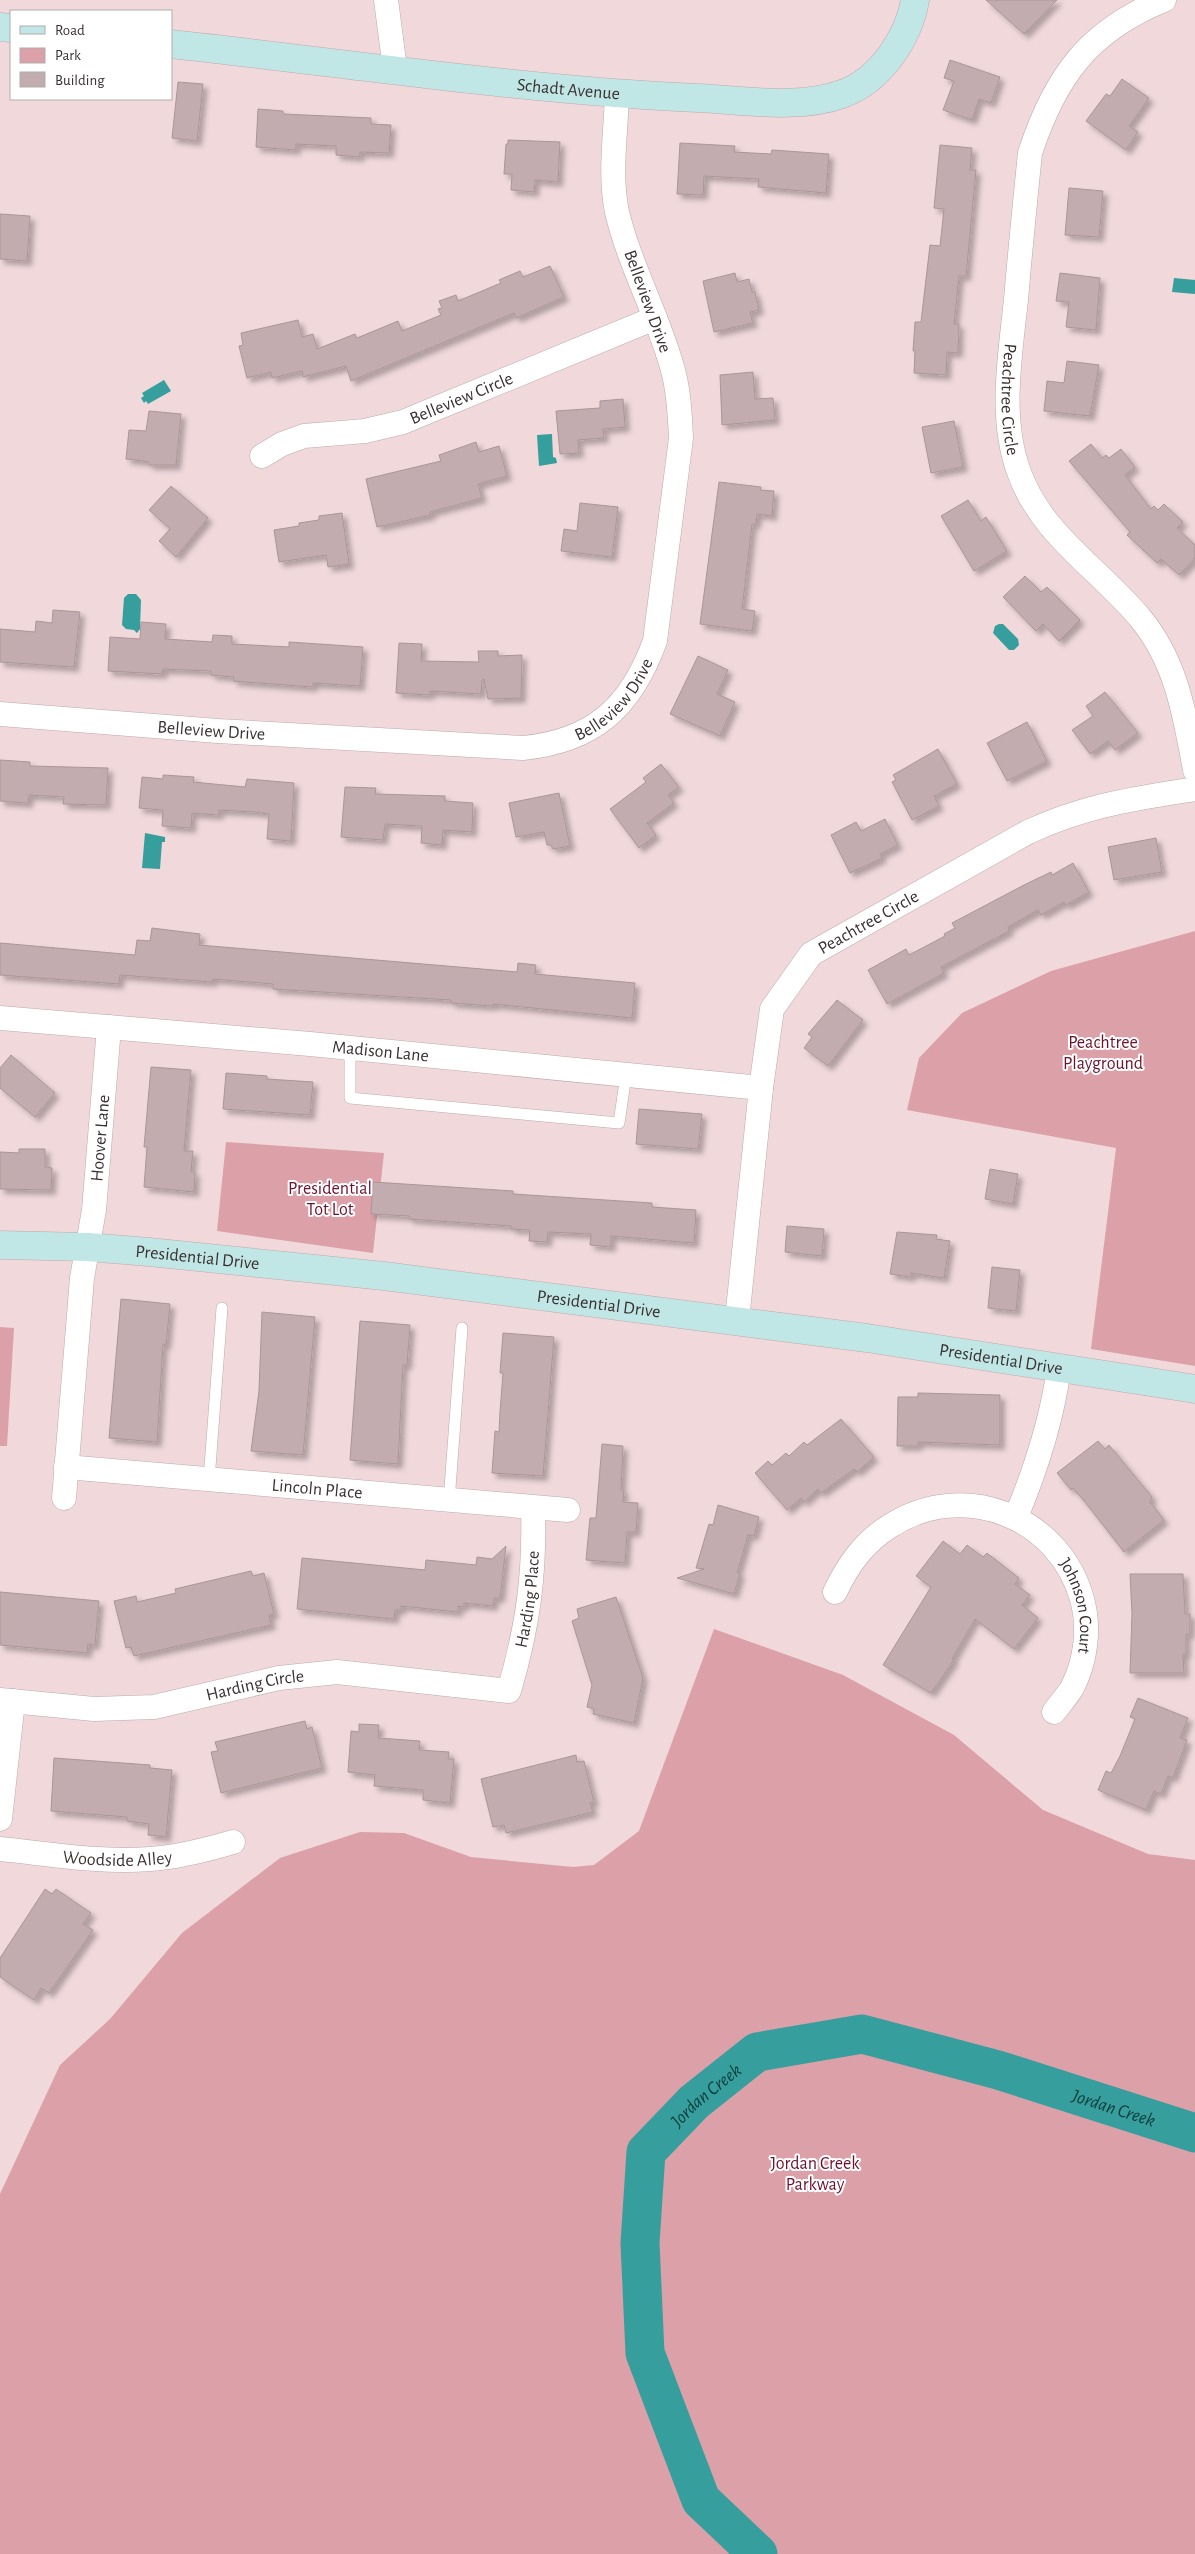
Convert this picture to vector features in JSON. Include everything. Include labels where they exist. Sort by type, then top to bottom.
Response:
[{"type":"street","points":[[386,0],[396,69]]},
{"type":"street","name":"Schadt Avenue","points":[[172,44],[617,94],[801,102],[843,94],[872,76],[896,51],[914,10],[915,0]]},
{"type":"street","name":"Peachtree Circle","points":[[1164,0],[1136,11],[1098,38],[1057,87],[1040,123],[1030,153],[1007,386],[1011,444],[1019,473],[1034,505],[1048,524],[1141,619],[1157,641],[1173,672],[1182,698],[1195,770]]},
{"type":"street","name":"Belleview Drive","points":[[0,714],[218,731],[523,748],[567,740],[593,727],[612,712],[632,690],[645,669],[655,641],[682,438],[680,406],[674,374],[624,236],[617,210],[613,177],[617,94]]},
{"type":"street","name":"Belleview Circle","points":[[262,456],[282,444],[304,436],[365,432],[403,422],[655,318]]},
{"type":"street","name":"Peachtree Circle","points":[[737,1320],[760,1088],[772,1009],[811,954],[1028,832],[1064,816],[1102,804],[1195,789]]},
{"type":"street","name":"Madison Lane","points":[[0,1018],[350,1048],[760,1088]]},
{"type":"street","name":"Hoover Lane","points":[[88,1247],[94,1210],[109,1027]]},
{"type":"street","name":"Presidential Drive","points":[[0,1245],[88,1247],[384,1276],[737,1320],[1195,1390]]},
{"type":"street","points":[[64,1498],[82,1278],[88,1247]]},
{"type":"street","points":[[1016,1517],[1034,1474],[1047,1429],[1059,1368]]},
{"type":"street","name":"Lincoln Place","points":[[66,1468],[568,1510]]},
{"type":"street","name":"Johnson Court","points":[[835,1592],[856,1557],[872,1540],[890,1526],[911,1515],[938,1508],[966,1506],[994,1510],[1016,1517],[1051,1542],[1066,1562],[1078,1585],[1085,1609],[1086,1635],[1083,1660],[1072,1688],[1054,1712]]},
{"type":"street","name":"Harding Place","points":[[509,1691],[522,1647],[531,1601],[534,1554],[533,1508]]},
{"type":"street","name":"Harding Circle","points":[[7,1700],[94,1709],[154,1707],[279,1678],[337,1672],[509,1691]]},
{"type":"street","points":[[0,1819],[7,1700]]},
{"type":"street","name":"Woodside Alley","points":[[0,1849],[98,1859],[143,1859],[193,1853],[234,1842]]},
{"type":"lane","points":[[350,1048],[350,1098],[619,1123],[626,1075]]},
{"type":"lane","points":[[209,1480],[222,1308]]},
{"type":"lane","points":[[449,1500],[462,1328]]},
{"type":"green space","name":"Peachtree Playground","points":[[1195,931],[1195,1366],[1091,1349],[1116,1148],[907,1110],[919,1058],[962,1013],[1051,971]]},
{"type":"green space","name":"Presidential Tot Lot","points":[[226,1142],[384,1153],[373,1253],[217,1231]]},
{"type":"green space","points":[[0,1327],[14,1328],[7,1446],[0,1446]]},
{"type":"green space","name":"Jordan Creek Parkway","points":[[714,1629],[843,1675],[954,1735],[1043,1810],[1148,1854],[1195,1860],[1195,2554],[0,2554],[0,2194],[60,2065],[110,2019],[182,1933],[280,1858],[360,1832],[404,1833],[471,1857],[573,1867],[594,1865],[639,1831]]},
{"type":"water","points":[[1174,278],[1195,280],[1195,294],[1172,292]]},
{"type":"water","points":[[164,380],[171,391],[148,404],[146,401],[144,403],[141,398],[144,396],[142,393]]},
{"type":"water","points":[[552,434],[553,457],[556,458],[557,463],[539,466],[537,435]]},
{"type":"water","points":[[128,594],[136,594],[141,600],[140,629],[137,633],[134,630],[126,629],[122,625],[124,598]]},
{"type":"water","points":[[1003,624],[1018,639],[1019,645],[1014,650],[1009,650],[993,633],[995,626]]},
{"type":"water","points":[[145,833],[165,837],[165,842],[162,842],[160,869],[142,868]]},
{"type":"building","points":[[986,0],[1057,0],[1024,34]]},
{"type":"building","points":[[950,60],[1000,77],[991,103],[979,99],[972,120],[943,110],[954,81],[944,78]]},
{"type":"building","points":[[1122,79],[1149,98],[1129,126],[1138,132],[1126,150],[1086,121],[1106,94],[1110,96]]},
{"type":"building","points":[[178,82],[203,84],[197,141],[172,138]]},
{"type":"building","points":[[258,109],[283,111],[283,114],[371,118],[371,124],[391,125],[389,153],[360,152],[360,157],[336,155],[336,146],[296,144],[296,150],[256,147]]},
{"type":"building","points":[[508,140],[560,142],[558,182],[535,180],[534,192],[511,190],[512,174],[504,174],[506,144],[508,144]]},
{"type":"building","points":[[680,143],[735,146],[734,152],[771,154],[772,150],[829,154],[826,193],[758,187],[759,179],[704,176],[703,195],[677,194]]},
{"type":"building","points":[[940,145],[972,148],[970,170],[976,170],[966,276],[959,276],[954,324],[959,324],[958,353],[947,352],[946,375],[914,373],[915,351],[913,351],[915,322],[921,322],[930,245],[940,246],[944,209],[934,208]]},
{"type":"building","points":[[1069,188],[1103,191],[1099,237],[1065,235]]},
{"type":"building","points":[[0,214],[30,216],[27,261],[0,259]]},
{"type":"building","points":[[550,266],[564,297],[516,318],[514,313],[351,381],[346,366],[303,377],[302,371],[272,378],[271,372],[247,378],[239,346],[243,345],[241,333],[298,320],[302,337],[313,334],[317,349],[355,334],[357,338],[398,321],[402,331],[441,315],[438,309],[442,308],[439,301],[456,295],[458,301],[501,283],[499,280],[520,271],[523,277]]},
{"type":"building","points":[[735,273],[737,282],[749,279],[752,292],[755,292],[759,310],[750,312],[753,323],[714,332],[703,281]]},
{"type":"building","points":[[1060,273],[1100,278],[1096,330],[1066,327],[1069,302],[1056,301]]},
{"type":"building","points":[[1067,361],[1099,365],[1090,416],[1044,411],[1047,381],[1064,383]]},
{"type":"building","points":[[753,372],[755,399],[773,398],[775,420],[722,425],[720,375]]},
{"type":"building","points":[[623,399],[625,427],[603,429],[604,438],[578,440],[579,453],[560,454],[556,411],[600,408],[600,401]]},
{"type":"building","points":[[149,411],[181,414],[176,465],[149,465],[149,462],[126,459],[129,430],[146,431]]},
{"type":"building","points":[[954,421],[963,467],[931,473],[922,427]]},
{"type":"building","points":[[476,442],[479,452],[499,446],[507,476],[478,484],[482,498],[430,512],[431,515],[377,527],[366,479],[441,461],[439,455]]},
{"type":"building","points":[[1091,444],[1102,458],[1106,455],[1109,458],[1121,449],[1135,467],[1125,475],[1151,509],[1154,506],[1158,510],[1164,504],[1183,522],[1177,528],[1195,545],[1195,558],[1179,575],[1161,559],[1157,563],[1127,535],[1130,532],[1069,461]]},
{"type":"building","points":[[719,482],[761,487],[760,490],[774,491],[772,516],[757,514],[756,524],[752,524],[742,609],[755,611],[752,631],[700,624]]},
{"type":"building","points":[[171,486],[208,518],[176,557],[159,541],[170,529],[149,510]]},
{"type":"building","points":[[968,500],[981,521],[986,517],[1007,551],[974,571],[941,516]]},
{"type":"building","points":[[580,503],[618,507],[612,557],[561,551],[564,529],[577,531]]},
{"type":"building","points":[[342,513],[349,564],[328,567],[326,555],[279,562],[274,530],[299,526],[299,523],[319,520],[319,516]]},
{"type":"building","points":[[1025,576],[1041,592],[1047,587],[1080,620],[1059,641],[1043,624],[1036,631],[1003,597]]},
{"type":"building","points":[[53,610],[80,612],[74,667],[0,662],[0,629],[35,632],[36,621],[52,623]]},
{"type":"building","points":[[141,622],[166,624],[165,639],[212,642],[213,635],[232,636],[232,644],[289,647],[289,642],[363,647],[360,686],[313,683],[313,687],[233,681],[234,677],[211,675],[211,671],[163,669],[162,674],[108,671],[110,637],[140,639]]},
{"type":"building","points":[[399,643],[422,644],[421,661],[479,662],[478,651],[498,651],[498,656],[522,655],[521,698],[488,699],[484,679],[482,680],[481,694],[430,691],[430,695],[396,693]]},
{"type":"building","points":[[698,656],[728,670],[717,694],[735,702],[720,736],[670,714]]},
{"type":"building","points":[[1105,692],[1138,733],[1115,750],[1108,741],[1090,754],[1072,730],[1093,716],[1086,706]]},
{"type":"building","points":[[1027,722],[1047,761],[1007,781],[987,743]]},
{"type":"building","points":[[938,749],[957,784],[934,796],[939,806],[912,820],[892,782],[896,780],[893,775]]},
{"type":"building","points":[[0,760],[30,762],[30,766],[108,768],[106,805],[63,804],[64,797],[29,795],[28,803],[0,801]]},
{"type":"building","points":[[661,764],[679,787],[668,795],[674,803],[647,823],[656,835],[639,848],[610,809],[646,782],[643,778]]},
{"type":"building","points":[[163,775],[194,777],[193,782],[245,787],[247,779],[294,783],[291,841],[267,839],[269,814],[255,812],[219,810],[219,815],[192,813],[191,828],[162,826],[163,810],[139,808],[142,777],[163,779]]},
{"type":"building","points":[[345,787],[376,788],[375,794],[445,796],[445,801],[473,803],[472,832],[443,830],[442,845],[421,843],[422,826],[385,824],[383,840],[341,837]]},
{"type":"building","points":[[559,793],[570,846],[553,849],[551,845],[547,845],[544,832],[516,837],[509,803]]},
{"type":"building","points":[[885,819],[898,845],[880,854],[882,858],[850,873],[831,835],[856,822],[861,831]]},
{"type":"building","points":[[1156,838],[1162,872],[1114,880],[1108,847]]},
{"type":"building","points":[[1073,863],[1089,892],[1066,905],[1064,902],[1041,915],[1038,910],[1008,927],[1009,931],[941,967],[944,973],[887,1004],[868,970],[906,949],[909,955],[945,936],[944,934],[955,928],[952,923],[1024,885],[1051,872],[1052,875]]},
{"type":"building","points":[[152,928],[200,934],[199,945],[517,972],[518,963],[536,965],[535,974],[635,983],[632,1018],[493,1004],[493,1006],[451,1003],[451,1000],[273,989],[273,984],[213,979],[212,982],[120,975],[119,984],[0,975],[0,943],[135,955],[137,940],[150,941]]},
{"type":"building","points":[[837,1000],[863,1020],[828,1066],[804,1048],[812,1037],[808,1034]]},
{"type":"building","points":[[11,1055],[55,1093],[35,1117],[0,1088],[0,1068]]},
{"type":"building","points":[[151,1067],[191,1070],[184,1151],[193,1151],[191,1172],[195,1172],[194,1192],[144,1187],[147,1147],[144,1147]]},
{"type":"building","points":[[226,1073],[267,1076],[267,1079],[313,1082],[310,1115],[223,1109]]},
{"type":"building","points":[[639,1109],[702,1114],[698,1149],[636,1144]]},
{"type":"building","points":[[19,1149],[45,1149],[45,1167],[52,1168],[51,1190],[0,1189],[0,1152],[19,1153]]},
{"type":"building","points":[[990,1169],[1018,1174],[1013,1204],[985,1199]]},
{"type":"building","points":[[373,1182],[513,1191],[513,1194],[652,1203],[652,1207],[696,1210],[694,1243],[611,1236],[611,1247],[590,1245],[591,1234],[548,1232],[547,1242],[529,1241],[530,1230],[511,1229],[511,1226],[409,1219],[409,1216],[371,1214]]},
{"type":"building","points":[[787,1226],[824,1229],[822,1256],[785,1252]]},
{"type":"building","points":[[897,1232],[937,1235],[936,1239],[950,1241],[944,1278],[911,1273],[911,1277],[890,1274]]},
{"type":"building","points":[[992,1267],[1020,1270],[1016,1311],[988,1308]]},
{"type":"building","points":[[121,1299],[170,1304],[166,1345],[163,1344],[157,1442],[109,1438]]},
{"type":"building","points":[[262,1312],[315,1317],[303,1455],[251,1451],[259,1391]]},
{"type":"building","points":[[360,1321],[410,1325],[407,1365],[403,1365],[398,1464],[350,1460]]},
{"type":"building","points":[[503,1333],[554,1337],[543,1476],[492,1473],[495,1431],[499,1432],[503,1373],[500,1373]]},
{"type":"building","points":[[918,1393],[1000,1395],[1000,1445],[918,1442],[918,1446],[897,1446],[898,1397],[918,1397]]},
{"type":"building","points":[[841,1419],[874,1457],[857,1472],[854,1469],[821,1493],[818,1489],[804,1502],[801,1498],[787,1510],[755,1473],[768,1461],[772,1465],[786,1453],[789,1456],[804,1442],[807,1445]]},
{"type":"building","points":[[1098,1441],[1105,1449],[1109,1445],[1152,1497],[1150,1502],[1164,1520],[1124,1552],[1085,1502],[1073,1488],[1071,1490],[1057,1473]]},
{"type":"building","points":[[602,1444],[623,1446],[621,1490],[624,1490],[623,1502],[638,1503],[636,1532],[627,1532],[625,1563],[586,1560],[590,1518],[596,1518]]},
{"type":"building","points":[[718,1505],[759,1517],[754,1536],[748,1535],[737,1573],[740,1573],[734,1594],[677,1578],[704,1569],[696,1568],[709,1524],[713,1525]]},
{"type":"building","points":[[943,1541],[960,1554],[967,1545],[983,1557],[987,1553],[1019,1578],[1015,1584],[1030,1595],[1022,1605],[1038,1618],[1014,1649],[975,1619],[952,1659],[954,1660],[931,1693],[883,1665],[931,1587],[916,1576]]},
{"type":"building","points":[[506,1546],[500,1598],[494,1598],[493,1606],[464,1603],[464,1607],[458,1606],[458,1612],[401,1606],[401,1610],[395,1610],[394,1619],[297,1609],[302,1558],[425,1570],[426,1560],[476,1565],[477,1557],[492,1559]]},
{"type":"building","points":[[251,1571],[253,1576],[264,1573],[274,1614],[269,1615],[271,1625],[134,1656],[131,1647],[126,1648],[114,1601],[136,1596],[137,1602],[176,1593],[175,1589]]},
{"type":"building","points":[[1130,1574],[1183,1574],[1185,1614],[1190,1614],[1190,1634],[1186,1634],[1186,1654],[1183,1654],[1184,1673],[1130,1673],[1132,1614]]},
{"type":"building","points":[[0,1592],[99,1601],[95,1645],[88,1644],[87,1653],[0,1645]]},
{"type":"building","points":[[616,1597],[643,1678],[634,1723],[593,1714],[594,1709],[587,1707],[592,1685],[572,1621],[579,1618],[577,1609]]},
{"type":"building","points":[[1138,1698],[1188,1718],[1180,1738],[1187,1740],[1173,1778],[1168,1776],[1161,1794],[1154,1791],[1146,1810],[1098,1790],[1106,1771],[1111,1773],[1120,1756],[1135,1719],[1130,1717]]},
{"type":"building","points":[[305,1721],[307,1729],[312,1727],[322,1768],[221,1793],[211,1752],[218,1751],[215,1742]]},
{"type":"building","points":[[359,1724],[379,1725],[378,1738],[420,1741],[419,1750],[449,1752],[448,1759],[454,1759],[450,1803],[423,1800],[423,1790],[374,1786],[375,1775],[348,1772],[351,1731],[359,1732]]},
{"type":"building","points":[[576,1755],[577,1762],[584,1761],[594,1802],[590,1803],[593,1812],[506,1833],[504,1825],[493,1827],[481,1779]]},
{"type":"building","points":[[54,1758],[150,1765],[150,1768],[172,1770],[166,1837],[148,1835],[149,1824],[127,1821],[127,1817],[51,1811]]},
{"type":"building","points":[[45,1889],[52,1894],[56,1889],[91,1913],[83,1924],[93,1930],[49,1993],[41,1988],[34,2000],[0,1977],[0,1958]]},
{"type":"waterway","name":"Jordan Creek","points":[[758,2554],[701,2500],[645,2353],[640,2243],[646,2152],[694,2102],[757,2052],[862,2034],[998,2070],[1195,2133]]}]
